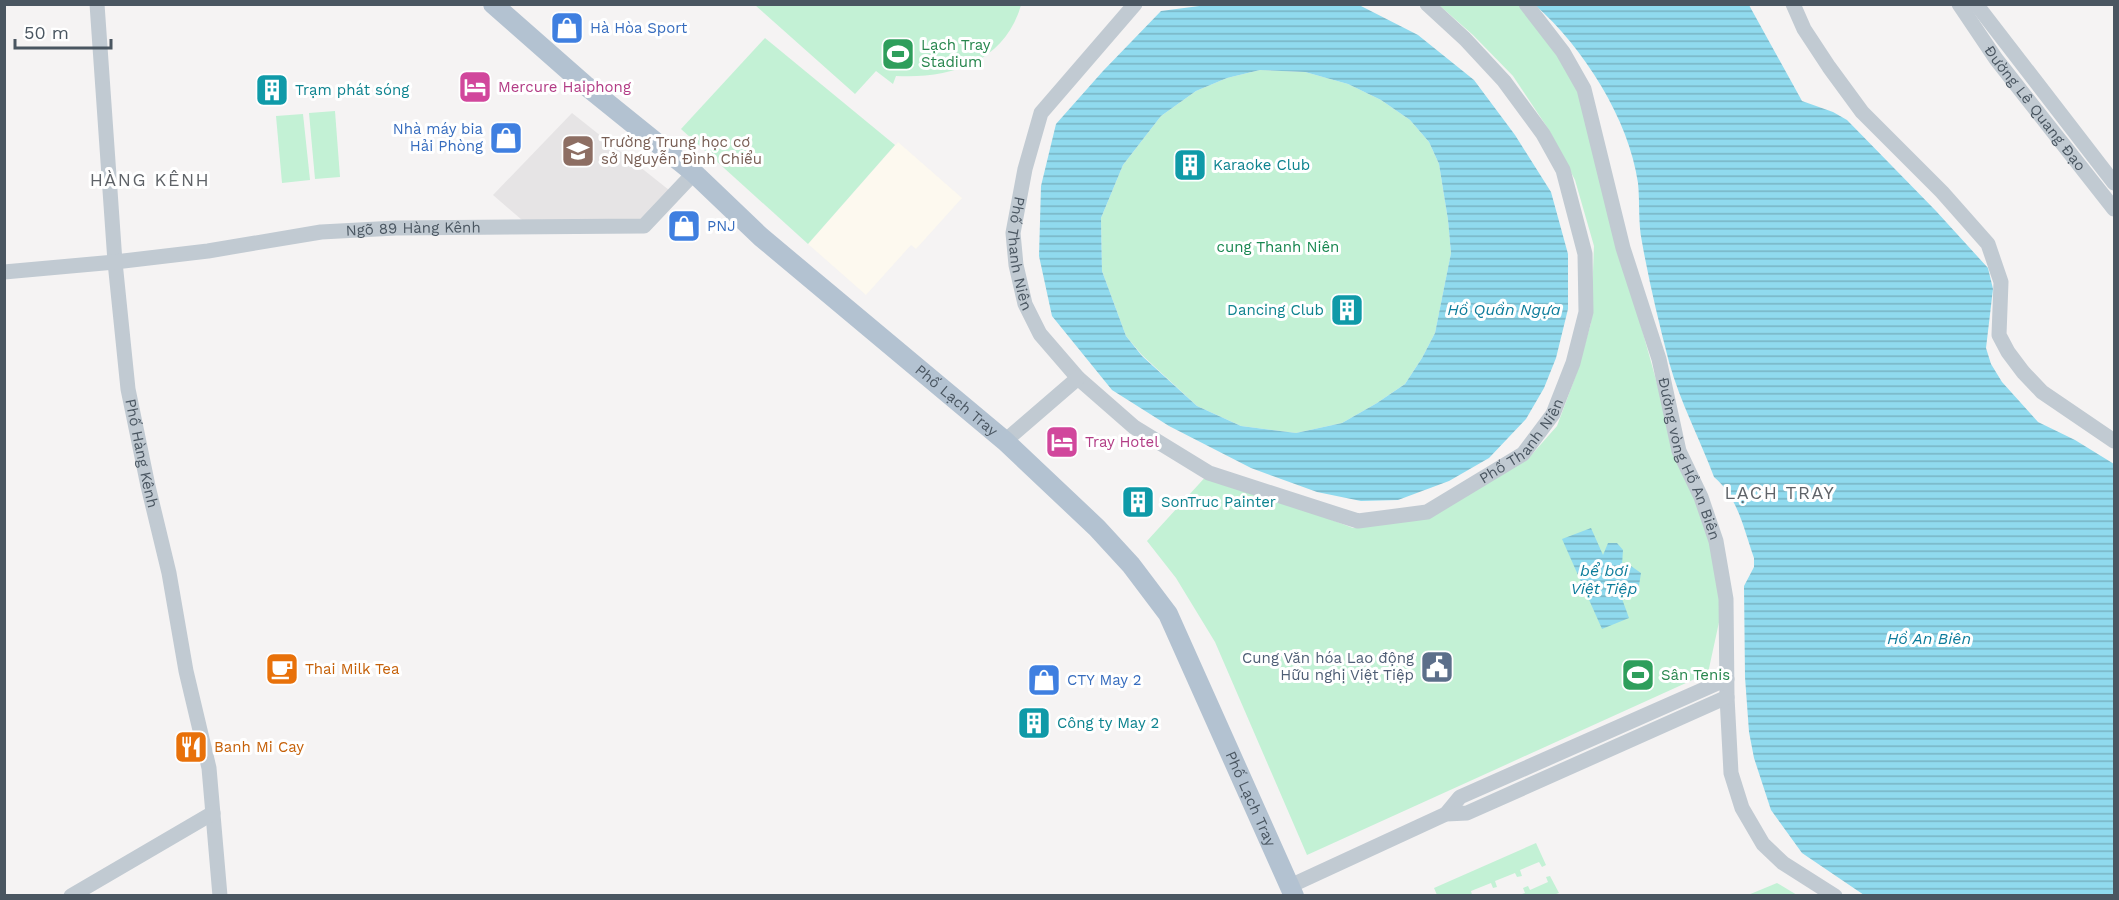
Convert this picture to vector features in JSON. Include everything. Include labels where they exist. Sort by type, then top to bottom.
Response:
[{"type":"main road","name":"Phố Lạch Tray","points":[[493,4],[602,99],[694,173],[761,237],[1005,441],[1097,528],[1131,565],[1168,614],[1292,891]]},
{"type":"street","name":"Phố Hàng Kênh","points":[[97,4],[114,262],[130,401],[169,573],[186,671],[209,768],[220,896]]},
{"type":"street","name":"Phố Thanh Niên","points":[[1135,4],[1041,113],[1025,169],[1013,233],[1016,266],[1025,304],[1040,334],[1077,378],[1134,427],[1209,473],[1358,521],[1427,512],[1523,454],[1553,414],[1573,363],[1586,312],[1585,254],[1563,170],[1543,134],[1504,81],[1465,39],[1426,4]]},
{"type":"street","name":"Đường vòng Hồ An Biên","points":[[1527,4],[1563,52],[1584,90],[1623,248],[1659,359],[1679,451],[1701,497],[1716,541],[1726,599],[1727,697],[1731,773],[1742,808],[1763,843],[1783,863],[1835,896]]},
{"type":"street","points":[[1793,4],[1804,29],[1862,112],[1942,192],[1988,244],[2001,282],[1999,335],[2008,352],[2042,392],[2115,441]]},
{"type":"street","name":"Đường Lê Quang Đạo","points":[[1959,4],[1996,59],[2115,209]]},
{"type":"street","name":"Đường Lê Quang Đạo","points":[[1976,4],[2115,183]]},
{"type":"street","name":"Ngõ 89 Hàng Kênh","points":[[4,272],[208,251],[321,232],[396,228],[644,226],[694,173]]},
{"type":"street","points":[[1005,441],[1077,378]]},
{"type":"street","points":[[1446,814],[1460,797],[1727,679]]},
{"type":"street","points":[[1292,891],[1446,814],[1467,813],[1727,697]]},
{"type":"street","points":[[1605,733],[1612,748]]},
{"type":"street","points":[[1543,760],[1550,776]]},
{"type":"street","points":[[71,896],[213,813]]},
{"type":"shaded area","name":"Trường Trung học cơ sở Nguyễn Đình Chiểu","points":[[572,113],[669,190],[641,225],[529,226],[493,195]]},
{"type":"shaded area","points":[[898,142],[962,198],[916,249],[911,245],[866,295],[808,244]]},
{"type":"green space","name":"Lạch Tray Stadium","points":[[755,5],[1021,5],[1013,25],[1002,41],[973,63],[956,70],[936,74],[896,76],[893,84],[876,71],[855,94]]},
{"type":"green space","points":[[1439,5],[1519,5],[1584,89],[1620,250],[1676,452],[1698,497],[1720,571],[1721,613],[1708,673],[1307,855],[1215,642],[1176,578],[1147,541],[1209,473],[1353,528],[1427,514],[1527,460],[1557,426],[1576,375],[1591,323],[1594,246],[1575,180],[1549,130],[1513,76],[1473,35]]},
{"type":"green space","points":[[765,38],[895,145],[808,244],[681,129]]},
{"type":"green space","name":"cung Thanh Niên","points":[[1260,70],[1305,72],[1348,84],[1381,100],[1410,120],[1429,142],[1439,164],[1448,220],[1451,253],[1435,333],[1405,384],[1342,423],[1296,433],[1241,426],[1197,406],[1142,355],[1126,336],[1102,271],[1101,218],[1123,165],[1161,116],[1196,91],[1227,78]]},
{"type":"green space","points":[[335,111],[340,177],[315,179],[309,113]]},
{"type":"green space","points":[[303,114],[310,180],[282,183],[276,116]]},
{"type":"green space","points":[[1536,843],[1546,865],[1542,867],[1539,862],[1520,870],[1522,876],[1517,877],[1515,873],[1495,881],[1497,887],[1493,888],[1491,883],[1471,891],[1472,895],[1437,895],[1434,888]]},
{"type":"green space","points":[[1550,876],[1559,893],[1519,895],[1525,893],[1523,888],[1528,886],[1530,890],[1548,882],[1546,877]]},
{"type":"green space","points":[[1777,883],[1797,895],[1748,895]]},
{"type":"water","name":"Hồ Quần Ngựa","points":[[1207,5],[1359,5],[1418,35],[1474,80],[1515,135],[1551,192],[1568,254],[1568,309],[1556,358],[1544,388],[1526,419],[1489,458],[1449,481],[1398,500],[1361,501],[1317,492],[1251,468],[1169,426],[1112,390],[1052,316],[1039,256],[1041,186],[1056,124],[1161,11]],"holes":[[[1260,70],[1305,72],[1348,84],[1381,100],[1410,120],[1429,142],[1439,164],[1451,253],[1435,333],[1405,384],[1342,423],[1296,433],[1241,426],[1197,406],[1142,356],[1126,336],[1102,271],[1101,218],[1123,165],[1161,116],[1196,91],[1227,78]]]},
{"type":"water","name":"Hồ An Biên","points":[[1535,5],[1749,5],[1802,101],[1833,112],[1847,120],[1988,268],[1993,289],[1986,348],[1991,364],[2002,382],[2038,422],[2075,440],[2114,464],[2114,895],[1864,895],[1802,853],[1771,810],[1754,758],[1749,732],[1745,677],[1744,586],[1754,567],[1754,558],[1735,504],[1714,477],[1684,406],[1669,362],[1648,272],[1641,235],[1638,183],[1625,134],[1601,86],[1586,63],[1553,22]]},
{"type":"water","name":"bể bơi Việt Tiệp","points":[[1591,528],[1603,555],[1608,543],[1617,543],[1623,550],[1622,565],[1631,566],[1641,573],[1638,592],[1621,596],[1629,618],[1602,629],[1562,539]]},
{"type":"place","name":"Hà Hòa Sport","points":[[567,28]]},
{"type":"place","name":"Lạch Tray Stadium","points":[[898,54]]},
{"type":"place","name":"Mercure Haiphong","points":[[475,87]]},
{"type":"place","name":"Trạm phát sóng","points":[[272,90]]},
{"type":"place","name":"Nhà máy bia Hải Phòng","points":[[506,138]]},
{"type":"place","name":"Trường Trung học cơ sở Nguyễn Đình Chiểu","points":[[578,151]]},
{"type":"place","name":"Karaoke Club","points":[[1190,165]]},
{"type":"place","name":"PNJ","points":[[684,226]]},
{"type":"place","name":"Dancing Club","points":[[1347,310]]},
{"type":"place","name":"Tray Hotel","points":[[1062,442]]},
{"type":"place","name":"SonTruc Painter","points":[[1138,502]]},
{"type":"place","name":"Cung Văn hóa Lao động Hữu nghị Việt Tiệp","points":[[1437,667]]},
{"type":"place","name":"Thai Milk Tea","points":[[282,669]]},
{"type":"place","name":"Sân Tenis","points":[[1638,675]]},
{"type":"place","name":"CTY May 2","points":[[1044,680]]},
{"type":"place","name":"Công ty May 2","points":[[1034,723]]},
{"type":"place","name":"Banh Mi Cay","points":[[191,747]]},
{"type":"district","name":"HÀNG KÊNH","points":[[150,179]]},
{"type":"district","name":"LẠCH TRAY","points":[[1780,492]]}]
